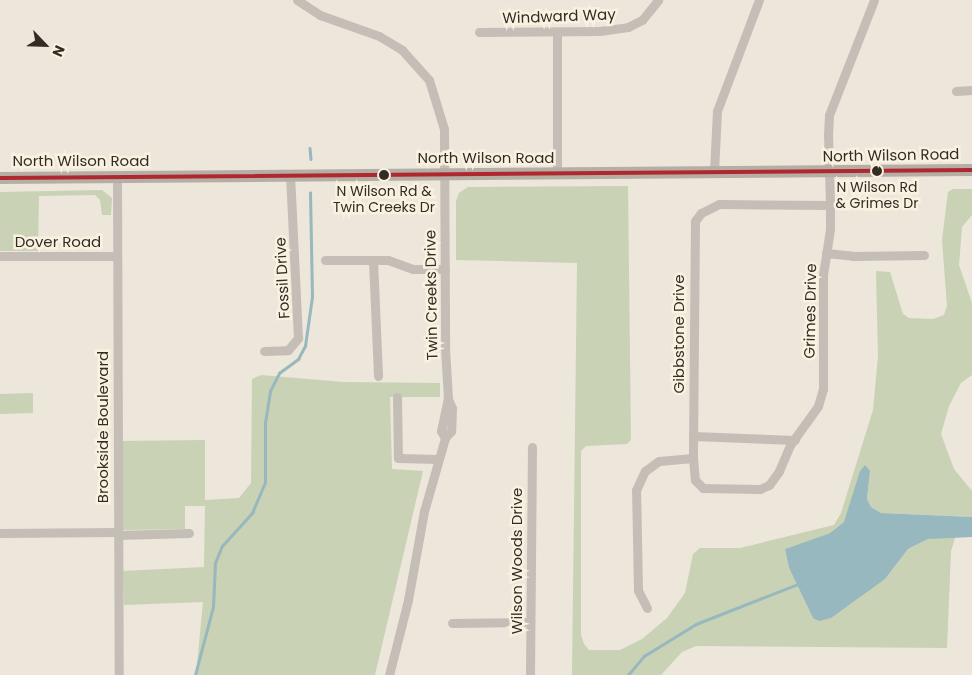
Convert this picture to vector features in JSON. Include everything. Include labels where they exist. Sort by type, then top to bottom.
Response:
[{"type":"main road","name":"North Wilson Road","points":[[0,178],[972,170]]},
{"type":"street","name":"Twin Creeks Drive","points":[[297,0],[320,15],[391,42],[418,66],[428,80],[441,111],[448,398],[441,430],[445,438],[438,460],[388,675]]},
{"type":"street","name":"Windward Way","points":[[479,32],[557,32],[628,27],[642,20],[658,0]]},
{"type":"street","points":[[714,172],[717,111],[759,0]]},
{"type":"street","name":"Grimes Drive","points":[[693,458],[695,480],[703,488],[760,489],[774,479],[794,440],[811,420],[823,389],[823,275],[830,205],[830,115],[874,0]]},
{"type":"street","points":[[557,32],[557,174]]},
{"type":"street","points":[[956,91],[972,90]]},
{"type":"street","name":"Fossil Drive","points":[[264,351],[288,350],[298,338],[290,177]]},
{"type":"street","name":"Brookside Boulevard","points":[[117,178],[119,675]]},
{"type":"street","name":"Gibbstone Drive","points":[[693,458],[693,231],[701,213],[719,204],[830,205]]},
{"type":"street","points":[[826,253],[853,256],[924,255]]},
{"type":"street","name":"Dover Road","points":[[0,256],[117,256]]},
{"type":"street","points":[[325,260],[388,260],[414,270],[445,269]]},
{"type":"street","points":[[373,260],[378,376]]},
{"type":"street","points":[[397,397],[398,458],[438,460]]},
{"type":"street","points":[[693,436],[794,440]]},
{"type":"street","name":"Wilson Woods Drive","points":[[530,675],[532,447]]},
{"type":"street","points":[[647,608],[638,590],[636,490],[645,471],[659,460],[693,458]]},
{"type":"street","points":[[0,534],[189,533]]},
{"type":"street","points":[[452,623],[530,622]]},
{"type":"green space","points":[[628,186],[631,440],[627,444],[586,446],[581,451],[581,635],[584,644],[589,650],[620,650],[642,639],[667,618],[685,593],[693,554],[700,548],[740,548],[834,525],[841,513],[873,410],[878,356],[876,271],[890,272],[903,314],[909,318],[933,319],[944,315],[947,306],[942,240],[948,192],[953,189],[972,189],[972,215],[962,227],[959,265],[972,303],[972,375],[961,383],[949,406],[941,434],[954,469],[972,491],[972,517],[881,513],[871,507],[867,499],[870,471],[844,522],[830,533],[785,549],[789,568],[813,618],[885,579],[908,549],[928,539],[956,535],[951,551],[947,648],[696,646],[682,652],[661,675],[572,675],[577,263],[456,260],[456,201],[459,193],[468,187]]},
{"type":"green space","points":[[102,190],[112,198],[111,215],[102,215],[100,200],[95,195],[39,196],[38,251],[0,251],[0,192]]},
{"type":"green space","points":[[261,375],[343,382],[440,383],[440,397],[390,397],[392,469],[423,471],[375,675],[196,675],[203,602],[124,605],[123,571],[204,567],[205,506],[185,506],[185,529],[123,530],[122,441],[205,440],[205,500],[239,498],[251,483],[252,379]]},
{"type":"green space","points":[[33,393],[33,413],[0,414],[0,394]]},
{"type":"water","points":[[865,465],[870,471],[867,499],[871,507],[881,513],[972,517],[972,537],[928,539],[908,549],[885,579],[831,618],[819,621],[813,618],[789,568],[785,549],[830,533],[844,522],[860,471]]},
{"type":"waterway","points":[[310,148],[311,159]]},
{"type":"waterway","points":[[195,675],[213,607],[215,563],[222,546],[252,513],[265,483],[265,423],[270,391],[279,373],[298,359],[305,346],[312,297],[310,193]]},
{"type":"waterway","points":[[628,675],[644,656],[696,624],[798,584]]},
{"type":"transit line","points":[[0,178],[972,170]]},
{"type":"place","name":"N Wilson Rd & Grimes Dr","points":[[877,171]]},
{"type":"place","name":"N Wilson Rd & Twin Creeks Dr","points":[[384,175]]}]
